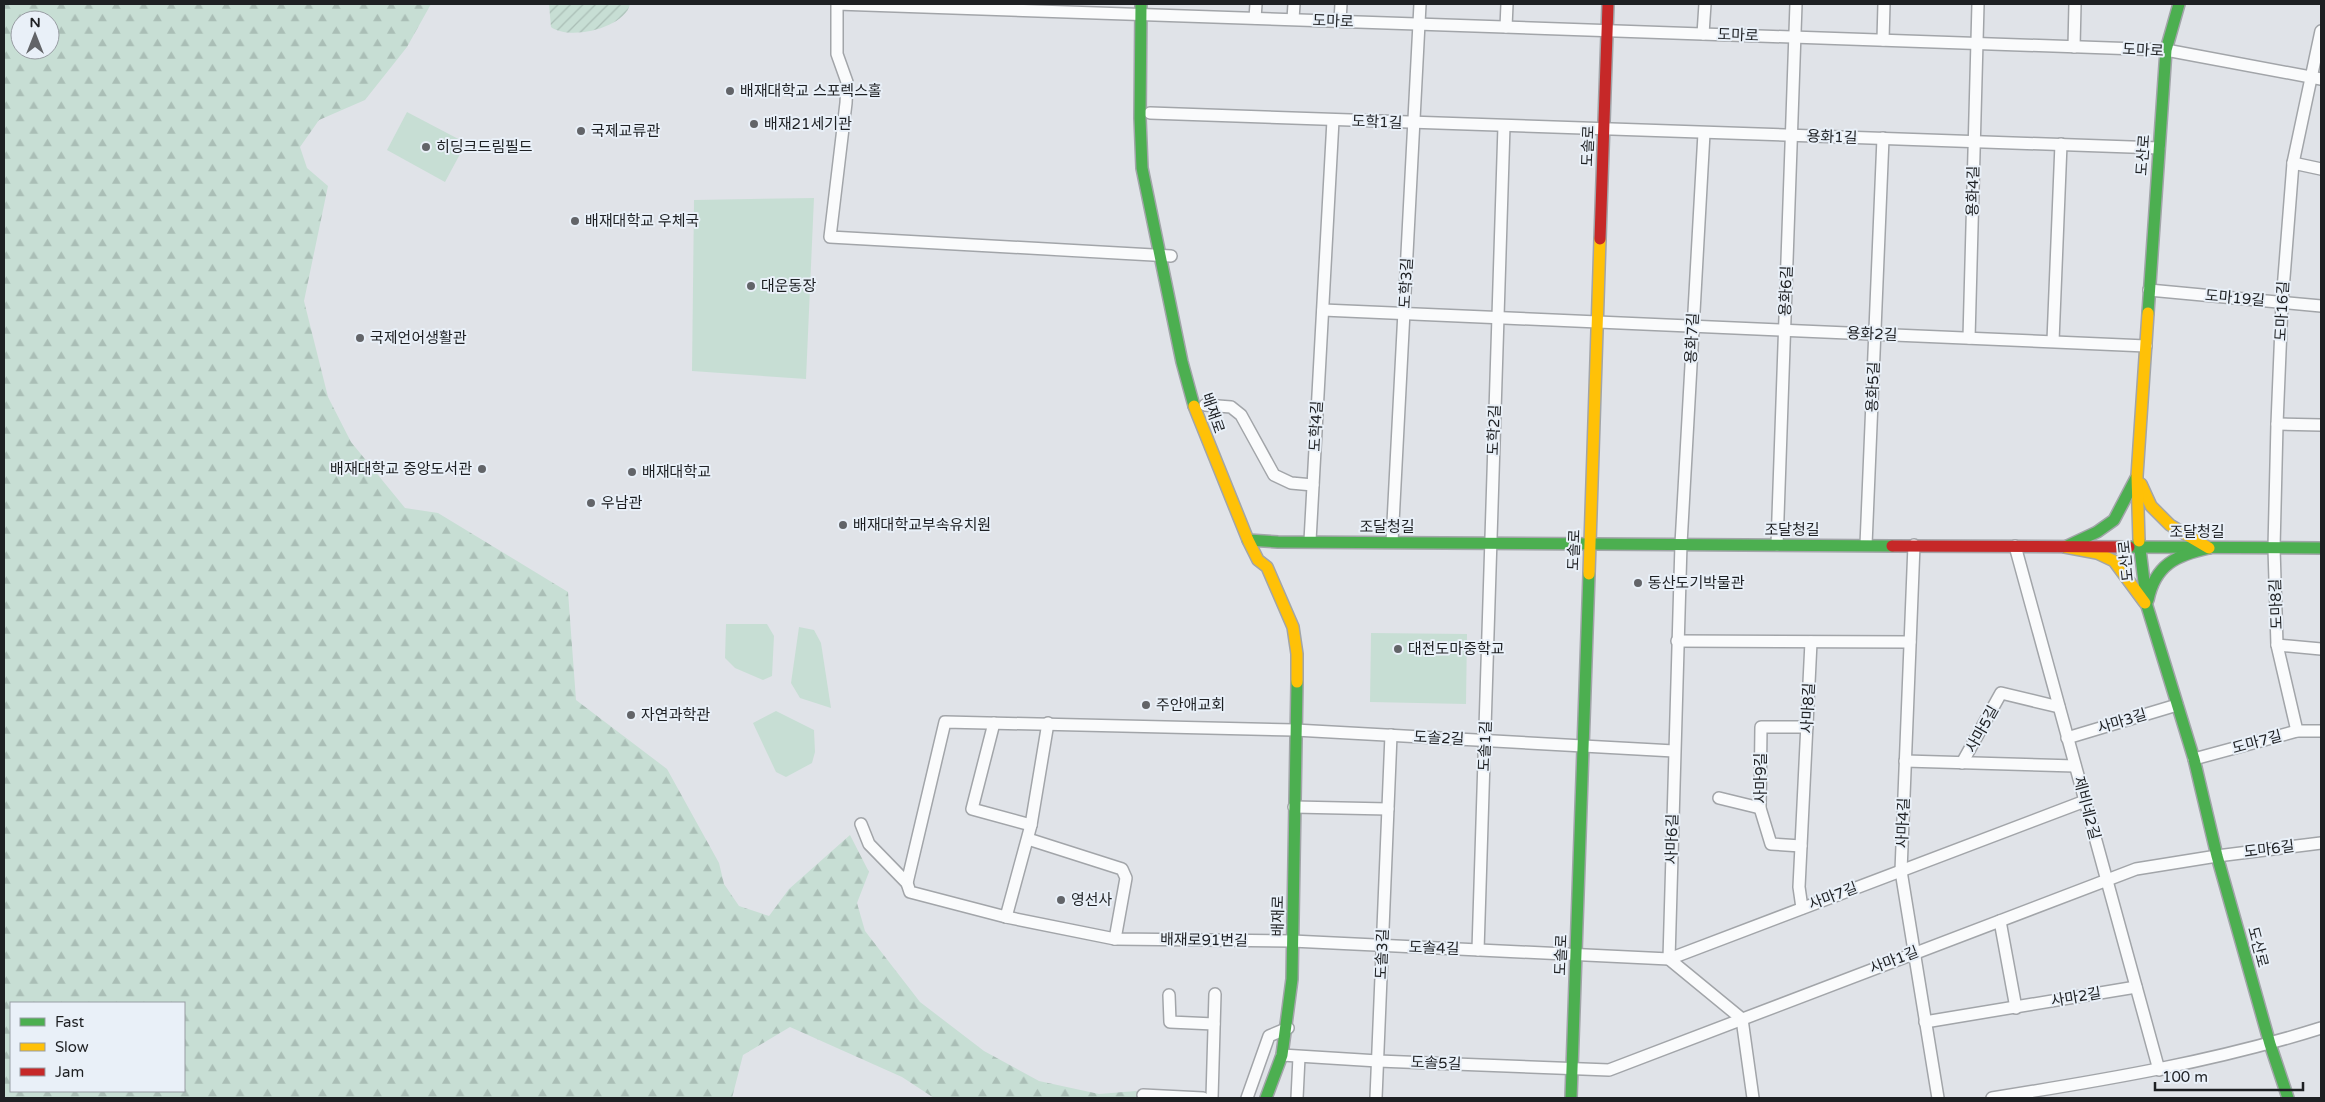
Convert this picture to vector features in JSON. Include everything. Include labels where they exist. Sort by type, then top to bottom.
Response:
[{"type":"main road","name":"도솔로","points":[[1571,1098],[1608,4]]},
{"type":"main road","name":"도산로","points":[[2179,4],[2166,50],[2137,476],[2139,547],[2146,606],[2194,759],[2218,856],[2270,1044],[2288,1098]]},
{"type":"main road","name":"배재로","points":[[1146,9],[1150,164]]},
{"type":"main road","name":"배재로","points":[[1146,9],[1140,118],[1150,164],[1182,362],[1193,404],[1248,540],[1258,560],[1267,567],[1293,628],[1297,654],[1292,941],[1288,1028],[1282,1055],[1266,1098]]},
{"type":"main road","name":"배재로","points":[[1165,256],[1186,321]]},
{"type":"main road","points":[[1182,362],[1194,358]]},
{"type":"main road","name":"배재로","points":[[1201,387],[1221,450],[1270,556],[1267,567]]},
{"type":"main road","points":[[2065,546],[2097,532],[2114,520],[2137,476]]},
{"type":"main road","points":[[2137,476],[2151,506],[2170,525],[2209,548]]},
{"type":"main road","name":"조달청길","points":[[1248,540],[1258,532],[1310,542],[2321,548]]},
{"type":"main road","points":[[2065,546],[2097,553],[2114,561],[2146,606]]},
{"type":"main road","points":[[2146,606],[2151,584],[2165,566],[2184,553],[2209,548]]},
{"type":"street","points":[[1146,9],[837,4],[837,54],[847,82],[830,238],[1165,256]]},
{"type":"street","points":[[1212,4],[1212,16]]},
{"type":"street","points":[[1256,4],[1256,18]]},
{"type":"street","points":[[1293,19],[1294,4]]},
{"type":"street","points":[[1340,21],[1341,4]]},
{"type":"street","name":"도학3길","points":[[1392,542],[1420,4]]},
{"type":"street","points":[[1506,27],[1507,4]]},
{"type":"street","points":[[1703,34],[1705,4]]},
{"type":"street","name":"용화6길","points":[[1777,545],[1796,4]]},
{"type":"street","points":[[1883,40],[1884,4]]},
{"type":"street","name":"용화4길","points":[[1969,338],[1978,4]]},
{"type":"street","points":[[2074,47],[2075,4]]},
{"type":"street","name":"도마로","points":[[1146,9],[1212,16],[1256,18],[2166,50],[2316,78]]},
{"type":"street","name":"도마16길","points":[[2274,548],[2282,303],[2293,163],[2316,78],[2321,31]]},
{"type":"street","name":"도학1길","points":[[1150,113],[1604,129]]},
{"type":"street","name":"도학4길","points":[[1310,542],[1333,120]]},
{"type":"street","name":"도학2길","points":[[1491,543],[1504,126]]},
{"type":"street","name":"용화1길","points":[[1604,129],[2159,148]]},
{"type":"street","name":"용화7길","points":[[1681,544],[1704,132]]},
{"type":"street","name":"용화5길","points":[[1866,545],[1883,138]]},
{"type":"street","points":[[2053,341],[2061,144]]},
{"type":"street","points":[[2293,163],[2321,169]]},
{"type":"street","name":"도마19길","points":[[2149,290],[2321,306]]},
{"type":"street","points":[[1323,310],[1597,322]]},
{"type":"street","name":"용화2길","points":[[1597,322],[2146,346]]},
{"type":"street","points":[[1206,405],[1231,407],[1241,415],[1274,475],[1291,484],[1313,485]]},
{"type":"street","points":[[2277,424],[2321,425]]},
{"type":"street","name":"도솔1길","points":[[1478,950],[1491,543]]},
{"type":"street","name":"사마6길","points":[[1669,959],[1681,544]]},
{"type":"street","name":"사마4길","points":[[1914,545],[1901,870],[1938,1098]]},
{"type":"street","name":"제비네2길","points":[[2015,546],[2159,1070]]},
{"type":"street","name":"도마8길","points":[[2274,548],[2277,645],[2321,649]]},
{"type":"street","points":[[1677,641],[1910,642]]},
{"type":"street","name":"사마8길","points":[[1802,908],[1799,887],[1811,642]]},
{"type":"street","points":[[2277,645],[2297,731]]},
{"type":"street","name":"사마5길","points":[[1962,764],[2001,693],[2059,707]]},
{"type":"street","name":"사마3길","points":[[2067,738],[2178,705]]},
{"type":"street","points":[[907,883],[945,722],[1295,730]]},
{"type":"street","points":[[994,723],[972,809],[1031,825]]},
{"type":"street","points":[[1006,917],[1028,839],[1048,723]]},
{"type":"street","name":"사마9길","points":[[1801,846],[1771,844],[1760,808],[1761,727],[1807,727]]},
{"type":"street","name":"도솔2길","points":[[1295,730],[1674,750]]},
{"type":"street","name":"도마7길","points":[[2194,759],[2297,731],[2321,732]]},
{"type":"street","name":"도솔3길","points":[[1376,1098],[1391,736]]},
{"type":"street","name":"사마5길","points":[[1905,762],[2075,766]]},
{"type":"street","points":[[1719,798],[1760,808]]},
{"type":"street","name":"사마7길","points":[[1576,954],[1669,959],[2084,800]]},
{"type":"street","points":[[1294,807],[1388,809]]},
{"type":"street","name":"배재로91번길","points":[[861,824],[869,844],[907,883],[910,892],[1006,917],[1115,939],[1292,941]]},
{"type":"street","points":[[1028,839],[1122,869],[1126,878],[1115,939]]},
{"type":"street","name":"도마6길","points":[[2218,856],[2321,843]]},
{"type":"street","name":"사마1길","points":[[1572,1068],[1609,1070],[1914,952],[2136,869],[2218,856]]},
{"type":"street","points":[[2000,921],[2016,1008]]},
{"type":"street","name":"도솔4길","points":[[1292,941],[1576,954]]},
{"type":"street","points":[[1669,959],[1742,1019],[1753,1098]]},
{"type":"street","name":"사마2길","points":[[1925,1022],[2136,987]]},
{"type":"street","points":[[1212,1098],[1215,994]]},
{"type":"street","points":[[1169,995],[1170,1022],[1214,1024]]},
{"type":"street","points":[[1247,1098],[1268,1036],[1288,1028]]},
{"type":"street","points":[[1992,1098],[2159,1070],[2270,1044],[2321,1028]]},
{"type":"street","name":"도솔5길","points":[[1282,1055],[1378,1061],[1572,1068]]},
{"type":"street","points":[[1298,1098],[1299,1057]]},
{"type":"street","points":[[1143,1095],[1203,1098]]},
{"type":"green space","points":[[4,4],[431,4],[407,47],[365,100],[319,120],[300,147],[307,168],[328,186],[304,301],[328,397],[351,442],[405,508],[438,513],[568,592],[576,700],[667,769],[719,863],[724,884],[739,906],[769,916],[789,889],[850,835],[869,872],[857,903],[865,931],[920,1002],[984,1051],[1039,1081],[1099,1094],[1136,1091],[1155,1098],[934,1098],[902,1077],[790,1027],[743,1055],[732,1098],[4,1098]]},
{"type":"green space","points":[[549,4],[630,4],[626,12],[618,20],[608,26],[595,30],[570,33],[551,27]]},
{"type":"green space","name":"히딩크드림필드","points":[[407,112],[466,143],[445,182],[387,150]]},
{"type":"green space","name":"대운동장","points":[[814,198],[806,379],[692,371],[694,200]]},
{"type":"green space","points":[[726,624],[767,624],[774,636],[772,676],[763,680],[735,668],[725,658]]},
{"type":"green space","points":[[799,627],[814,630],[821,643],[831,708],[800,698],[791,683]]},
{"type":"green space","points":[[1371,633],[1467,634],[1466,704],[1370,702]]},
{"type":"green space","points":[[776,711],[814,730],[815,752],[812,763],[786,777],[776,772],[753,723]]},
{"type":"traffic: fast","points":[[1141,4],[1140,118],[1142,168],[1182,362],[1194,406]]},
{"type":"traffic: fast","points":[[2148,313],[2166,50],[2179,4]]},
{"type":"traffic: fast","points":[[2065,547],[2097,532],[2114,520],[2136,478]]},
{"type":"traffic: fast","points":[[1248,540],[1278,542],[1892,546]]},
{"type":"traffic: fast","points":[[2139,541],[2147,606],[2194,759],[2217,856],[2270,1044],[2288,1098]]},
{"type":"traffic: fast","points":[[2129,547],[2321,548]]},
{"type":"traffic: fast","points":[[2148,600],[2156,578],[2169,564],[2177,558],[2209,548]]},
{"type":"traffic: fast","points":[[1571,1098],[1589,574]]},
{"type":"traffic: fast","points":[[1266,1098],[1282,1055],[1292,979],[1297,682]]},
{"type":"traffic: slow","points":[[1589,574],[1600,239]]},
{"type":"traffic: slow","points":[[2139,541],[2137,476],[2148,313]]},
{"type":"traffic: slow","points":[[1194,406],[1248,540],[1258,560],[1267,567],[1293,627],[1297,654],[1297,682]]},
{"type":"traffic: slow","points":[[2141,484],[2151,506],[2170,525],[2209,548]]},
{"type":"traffic: slow","points":[[2065,547],[2097,553],[2114,561],[2145,603]]},
{"type":"traffic: jam","points":[[1600,239],[1608,4]]},
{"type":"traffic: jam","points":[[1892,546],[2129,547]]},
{"type":"place","name":"배재대학교 스포렉스홀","points":[[730,91]]},
{"type":"place","name":"배재21세기관","points":[[754,124]]},
{"type":"place","name":"국제교류관","points":[[581,131]]},
{"type":"place","name":"히딩크드림필드","points":[[426,147]]},
{"type":"place","name":"배재대학교 우체국","points":[[575,221]]},
{"type":"place","name":"대운동장","points":[[751,286]]},
{"type":"place","name":"국제언어생활관","points":[[360,338]]},
{"type":"place","name":"배재대학교 중앙도서관","points":[[482,469]]},
{"type":"place","name":"배재대학교","points":[[632,472]]},
{"type":"place","name":"우남관","points":[[591,503]]},
{"type":"place","name":"배재대학교부속유치원","points":[[843,525]]},
{"type":"place","name":"동산도기박물관","points":[[1638,583]]},
{"type":"place","name":"대전도마중학교","points":[[1398,649]]},
{"type":"place","name":"주안애교회","points":[[1146,705]]},
{"type":"place","name":"자연과학관","points":[[631,715]]},
{"type":"place","name":"영선사","points":[[1061,900]]}]
